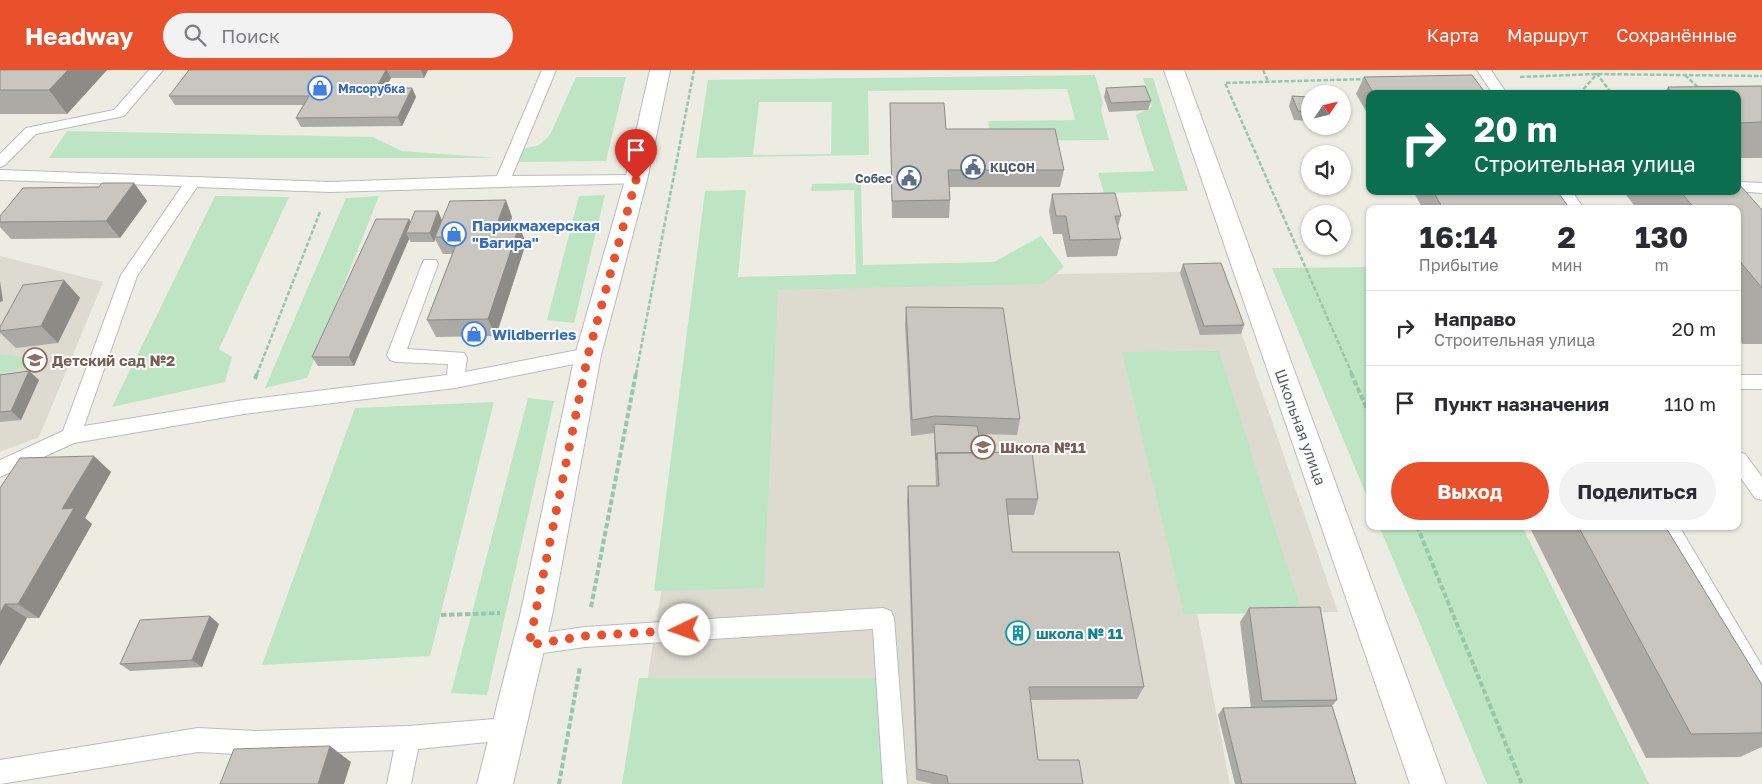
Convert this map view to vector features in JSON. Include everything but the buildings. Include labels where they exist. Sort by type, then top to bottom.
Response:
[{"type":"street","points":[[495,784],[529,645],[588,355],[636,180],[660,70]]},
{"type":"street","name":"Школьная улица","points":[[1174,70],[1428,784]]},
{"type":"lane","points":[[0,162],[31,131],[119,113],[156,70]]},
{"type":"lane","points":[[504,181],[549,70]]},
{"type":"lane","points":[[1487,74],[1497,90]]},
{"type":"lane","points":[[0,175],[330,187],[504,181],[636,180]]},
{"type":"lane","points":[[71,436],[129,275],[193,181]]},
{"type":"lane","points":[[1741,187],[1762,188]]},
{"type":"lane","points":[[1741,190],[1750,201]]},
{"type":"lane","points":[[430,264],[396,355],[458,358],[455,381]]},
{"type":"lane","points":[[0,469],[71,436],[244,407],[455,381],[588,355]]},
{"type":"lane","points":[[1741,382],[1762,382]]},
{"type":"lane","points":[[1741,464],[1762,492]]},
{"type":"lane","points":[[1670,530],[1762,687]]},
{"type":"lane","points":[[529,645],[585,636],[884,618],[895,784]]},
{"type":"lane","points":[[0,772],[198,740],[256,744],[408,738],[508,729]]},
{"type":"lane","points":[[400,784],[408,738]]},
{"type":"path","points":[[559,784],[585,636],[694,70]]},
{"type":"path","points":[[1263,70],[1268,81]]},
{"type":"path","points":[[1487,74],[1762,76]]},
{"type":"path","points":[[1583,90],[1597,74]]},
{"type":"path","points":[[1597,74],[1609,90]]},
{"type":"path","points":[[1685,75],[1701,90]]},
{"type":"path","points":[[1366,407],[1225,83],[1371,79]]},
{"type":"path","points":[[244,407],[330,187]]},
{"type":"path","points":[[1419,530],[1522,784]]},
{"type":"shaded area","name":"Детский сад №2","points":[[0,256],[103,282],[39,437],[0,452]]},
{"type":"shaded area","name":"Школа №11","points":[[1220,271],[1338,612],[1197,613],[1230,784],[631,784],[710,281]]},
{"type":"green space","points":[[1095,75],[1103,103],[1101,110],[1109,140],[991,141],[988,121],[1075,120],[1067,89],[868,91],[869,155],[696,158],[708,80]],"holes":[[[759,102],[832,102],[831,154],[753,155]]]},
{"type":"green space","points":[[576,77],[626,77],[606,161],[519,162],[523,149],[539,145],[550,135]]},
{"type":"green space","points":[[1143,78],[1153,78],[1188,191],[1104,193],[1098,173],[1154,171],[1136,115],[1152,107]]},
{"type":"green space","points":[[67,131],[373,137],[402,151],[497,158],[49,158]]},
{"type":"green space","points":[[861,183],[863,265],[994,262],[1041,236],[1064,267],[1043,284],[778,290],[764,588],[654,591],[705,191],[746,190],[738,277],[856,274],[854,190],[811,191],[812,184]]},
{"type":"green space","points":[[605,195],[574,323],[547,320],[579,196]]},
{"type":"green space","points":[[215,196],[289,197],[219,349],[232,357],[225,382],[112,407]]},
{"type":"green space","points":[[379,196],[307,378],[265,388],[346,198]]},
{"type":"green space","points":[[1366,267],[1366,494],[1272,268]]},
{"type":"green space","points":[[1219,351],[1302,613],[1184,614],[1122,352]]},
{"type":"green space","points":[[0,354],[48,360],[0,374]]},
{"type":"green space","points":[[528,398],[554,401],[487,695],[451,693]]},
{"type":"green space","points":[[494,402],[430,656],[262,665],[355,408]]},
{"type":"green space","points":[[1381,530],[1524,530],[1649,784],[1487,784]]},
{"type":"green space","points":[[639,678],[882,678],[883,784],[622,784]]},
{"type":"place","name":"Мясорубка","points":[[320,88]]},
{"type":"place","name":"КЦСОН","points":[[973,167]]},
{"type":"place","name":"Собес","points":[[909,178]]},
{"type":"place","name":"Парикмахерская \"Багира\"","points":[[454,234]]},
{"type":"place","name":"Wildberries","points":[[474,334]]},
{"type":"place","name":"Детский сад №2","points":[[35,360]]},
{"type":"place","name":"Школа №11","points":[[983,447]]},
{"type":"place","name":"школа № 11","points":[[1018,633]]},
{"type":"route","points":[[636,180],[588,355],[529,645],[585,636],[685,630]]}]
